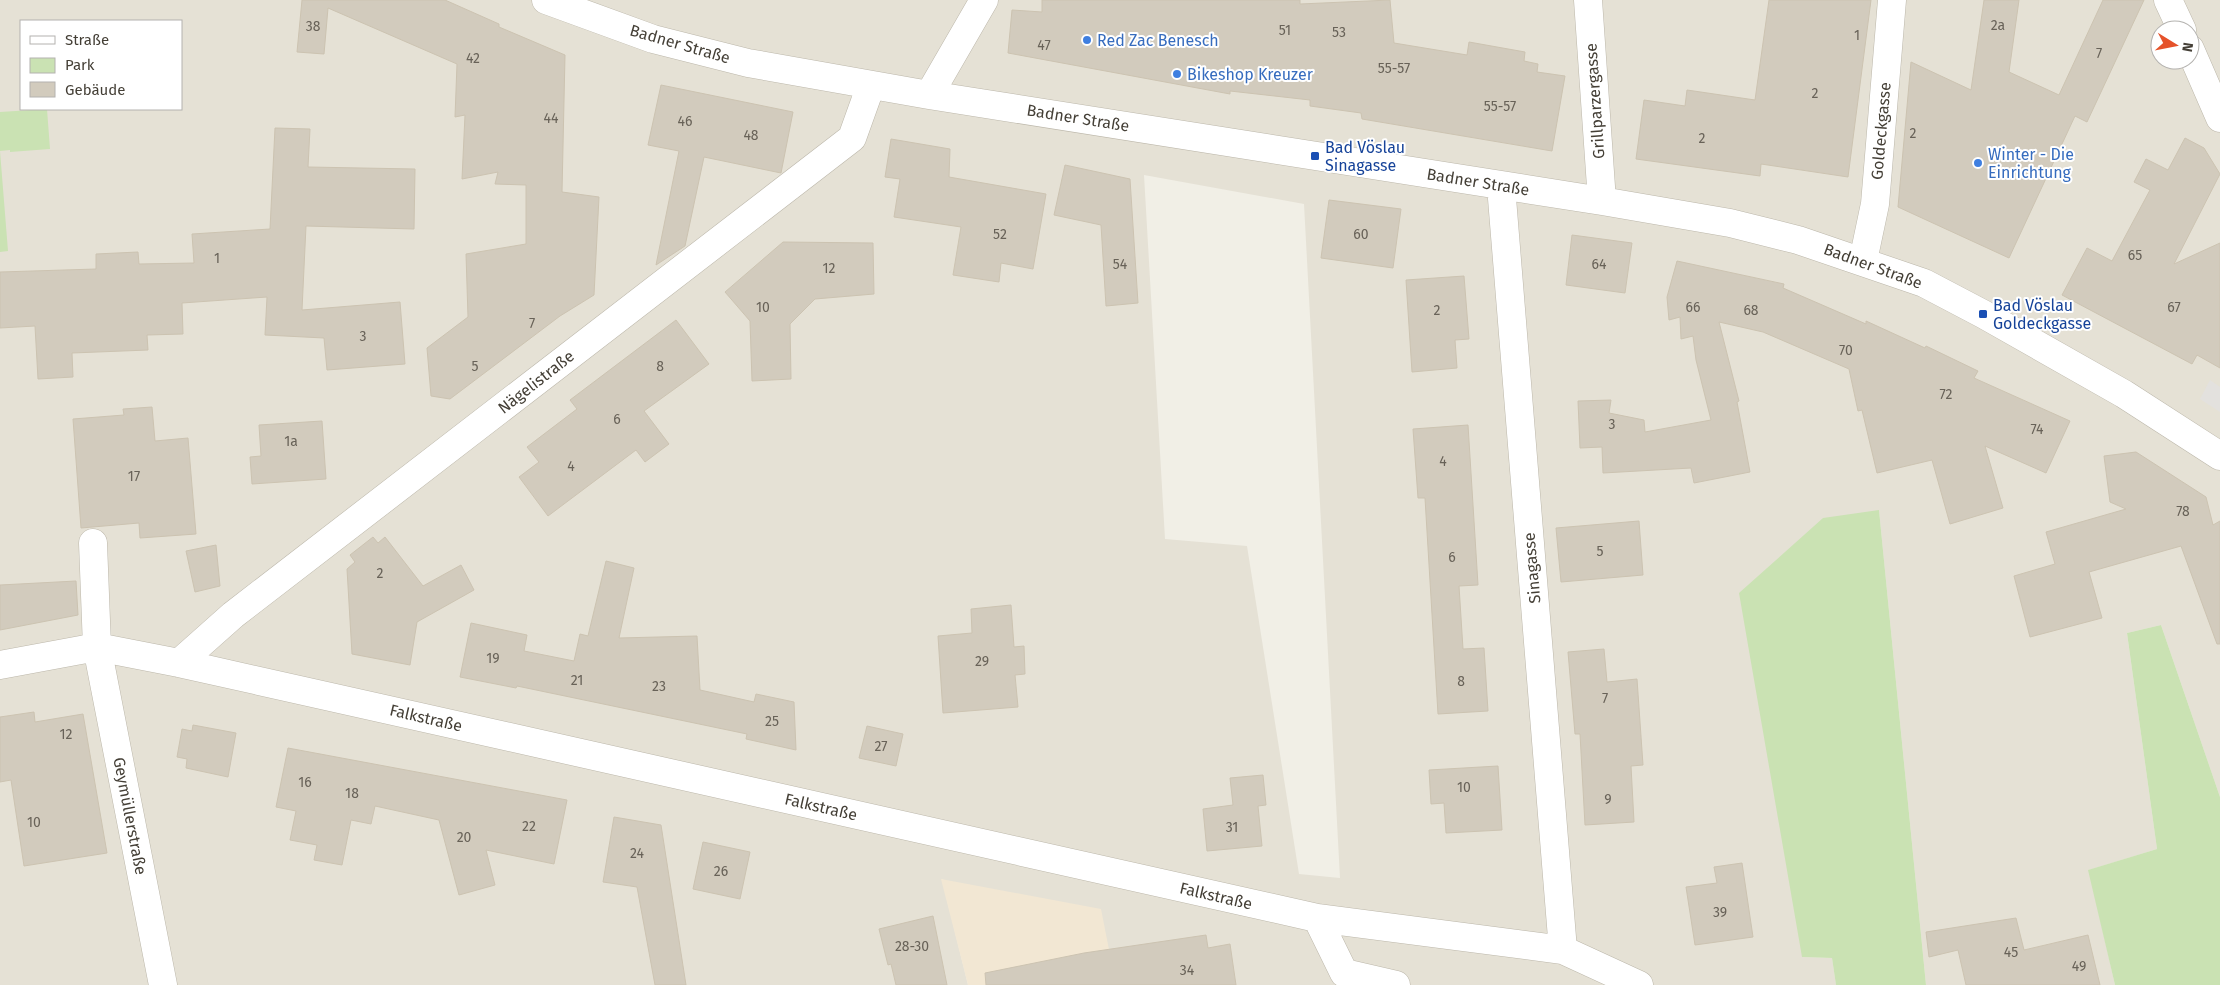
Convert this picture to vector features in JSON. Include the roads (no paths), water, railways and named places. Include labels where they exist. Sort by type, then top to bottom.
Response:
[{"type":"street","name":"Badner Straße","points":[[546,0],[653,39],[748,63],[930,95],[1602,201],[1730,223],[1798,240],[1863,261],[1924,284],[1983,314],[2124,394],[2220,456]]},
{"type":"street","points":[[930,95],[984,0]]},
{"type":"street","name":"Grillparzergasse","points":[[1588,0],[1602,201]]},
{"type":"street","name":"Goldeckgasse","points":[[1863,261],[1875,204],[1892,0]]},
{"type":"street","points":[[2168,0],[2177,20]]},
{"type":"street","points":[[2199,70],[2220,118]]},
{"type":"street","name":"Nägelistraße","points":[[179,663],[233,615],[852,138],[871,85]]},
{"type":"street","name":"Sinagasse","points":[[1501,186],[1563,950]]},
{"type":"street","name":"Geymüllerstraße","points":[[93,543],[97,648],[163,985]]},
{"type":"street","name":"Falkstraße","points":[[0,665],[97,648],[179,663],[1317,918],[1563,950],[1639,985]]},
{"type":"street","points":[[1317,918],[1344,973],[1396,985]]},
{"type":"place","name":"Red Zac Benesch","points":[[1087,40]]},
{"type":"place","name":"Bikeshop Kreuzer","points":[[1177,74]]},
{"type":"place","name":"Bad Vöslau Sinagasse","points":[[1315,156]]},
{"type":"place","name":"Winter - Die Einrichtung","points":[[1978,163]]},
{"type":"place","name":"Bad Vöslau Goldeckgasse","points":[[1983,314]]}]
